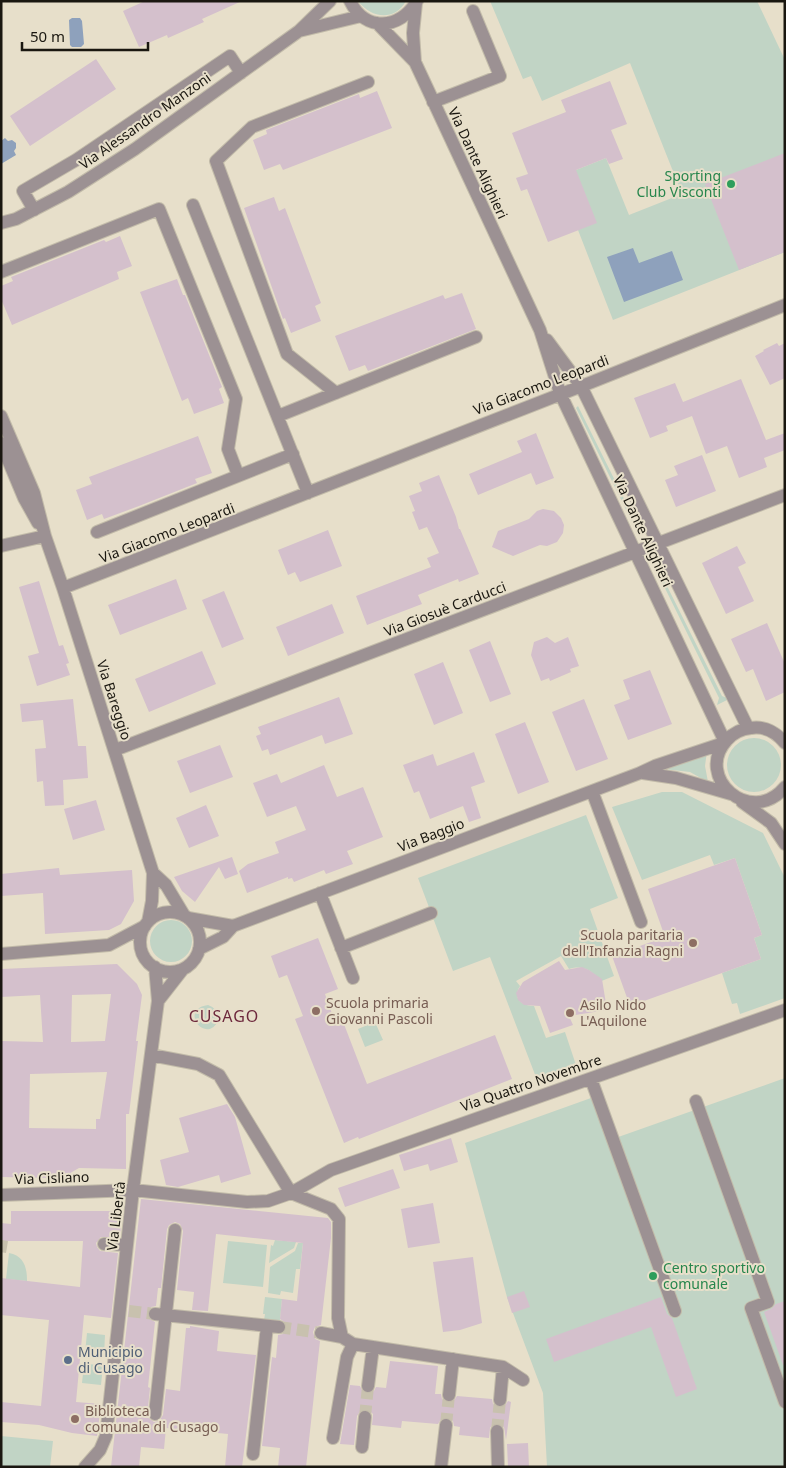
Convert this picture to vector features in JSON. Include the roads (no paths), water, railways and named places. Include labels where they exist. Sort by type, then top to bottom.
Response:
[{"type":"street","name":"Via Alessandro Manzoni","points":[[1,223],[16,219],[68,192],[135,149],[299,31],[330,1]]},
{"type":"street","points":[[350,1],[361,16]]},
{"type":"street","points":[[377,24],[393,23],[407,15],[416,2]]},
{"type":"street","name":"Via Dante Alighieri","points":[[416,2],[413,33],[415,62],[540,330],[560,393],[725,743]]},
{"type":"street","points":[[433,102],[500,76],[473,11]]},
{"type":"street","name":"Via Alessandro Manzoni","points":[[299,31],[361,16]]},
{"type":"street","name":"Via Dante Alighieri","points":[[361,16],[377,24],[415,62]]},
{"type":"street","points":[[34,210],[23,192],[76,160],[230,56],[241,73]]},
{"type":"street","points":[[336,393],[288,354],[216,161],[252,127],[368,82]]},
{"type":"street","points":[[193,205],[308,492]]},
{"type":"street","points":[[1,272],[159,209],[236,399],[228,449],[238,475]]},
{"type":"street","name":"Via Giacomo Leopardi","points":[[63,588],[115,570],[308,492],[785,305]]},
{"type":"street","name":"Via Dante Alighieri","points":[[540,330],[581,386],[748,728]]},
{"type":"street","points":[[278,416],[476,337]]},
{"type":"street","name":"Via Bareggio","points":[[1,416],[34,493],[45,536],[153,873],[152,901],[146,924]]},
{"type":"street","name":"Via Bareggio","points":[[1,443],[24,498],[45,536]]},
{"type":"street","points":[[97,532],[293,454]]},
{"type":"street","name":"Via Giosuè Carducci","points":[[115,750],[785,495]]},
{"type":"street","points":[[1,546],[45,536]]},
{"type":"street","points":[[748,728],[780,729],[785,743]]},
{"type":"street","name":"Via Baggio","points":[[199,949],[223,937],[233,926],[655,766],[725,743],[735,733],[748,728]]},
{"type":"street","points":[[725,743],[718,758],[717,767],[722,784],[734,796],[771,823],[785,844]]},
{"type":"street","name":"Via Baggio","points":[[640,773],[676,778],[734,796],[747,802],[761,802],[774,797],[785,787]]},
{"type":"street","points":[[592,791],[641,922]]},
{"type":"street","name":"Via Bareggio","points":[[153,873],[166,885],[186,916]]},
{"type":"street","points":[[320,893],[352,978]]},
{"type":"street","points":[[1,954],[109,945],[146,924],[156,915],[165,912],[176,912],[233,926]]},
{"type":"street","points":[[341,948],[432,913]]},
{"type":"street","points":[[158,1000],[183,969],[193,961],[199,949],[200,940],[198,932],[194,923],[186,916]]},
{"type":"street","points":[[146,924],[141,936],[141,946],[147,960],[154,967],[170,972],[183,969]]},
{"type":"street","name":"Via Libertà","points":[[86,1467],[100,1450],[106,1436],[124,1310],[127,1245],[133,1190],[158,1000],[154,967]]},
{"type":"street","name":"Via Quattro Novembre","points":[[133,1190],[247,1202],[268,1201],[291,1193],[330,1170],[456,1124],[591,1079],[785,1010]]},
{"type":"street","points":[[150,1056],[198,1064],[219,1075],[291,1193],[331,1208],[339,1219],[338,1318],[347,1340],[347,1356],[333,1438]]},
{"type":"street","points":[[591,1079],[675,1311]]},
{"type":"street","points":[[696,1101],[768,1302],[751,1308],[785,1402]]},
{"type":"street","name":"Via Cisliano","points":[[1,1196],[133,1190]]},
{"type":"street","points":[[155,1414],[161,1314],[175,1230]]},
{"type":"street","points":[[104,1244],[127,1245]]},
{"type":"street","points":[[161,1314],[273,1327],[253,1454]]},
{"type":"street","points":[[321,1333],[373,1347],[503,1367],[523,1380]]},
{"type":"street","points":[[368,1386],[373,1347]]},
{"type":"street","points":[[449,1395],[453,1359]]},
{"type":"street","points":[[500,1400],[503,1367]]},
{"type":"street","points":[[362,1447],[365,1417]]},
{"type":"street","points":[[441,1467],[446,1425]]},
{"type":"street","points":[[497,1431],[498,1467]]},
{"type":"water","points":[[80,18],[82,21],[84,44],[81,47],[72,47],[70,45],[69,20]]},
{"type":"water","points":[[5,138],[16,143],[14,151],[16,155],[1,164],[1,141]]},
{"type":"water","points":[[633,248],[639,263],[672,251],[683,280],[624,302],[607,257]]},
{"type":"tunnel","points":[[1,1246],[7,1247]]},
{"type":"tunnel","points":[[129,1311],[155,1314]]},
{"type":"tunnel","points":[[279,1327],[321,1333]]},
{"type":"tunnel","points":[[365,1417],[368,1386]]},
{"type":"tunnel","points":[[446,1425],[449,1395]]},
{"type":"tunnel","points":[[497,1431],[500,1400]]},
{"type":"place","name":"Sporting Club Visconti","points":[[731,184]]},
{"type":"place","name":"Scuola paritaria dell'Infanzia Ragni","points":[[693,943]]},
{"type":"place","name":"Scuola primaria Giovanni Pascoli","points":[[316,1011]]},
{"type":"place","name":"Asilo Nido L'Aquilone","points":[[570,1013]]},
{"type":"place","name":"Centro sportivo comunale","points":[[653,1276]]},
{"type":"place","name":"Municipio di Cusago","points":[[68,1360]]},
{"type":"place","name":"Biblioteca comunale di Cusago","points":[[75,1419]]},
{"type":"district","name":"CUSAGO","points":[[224,1016]]}]
